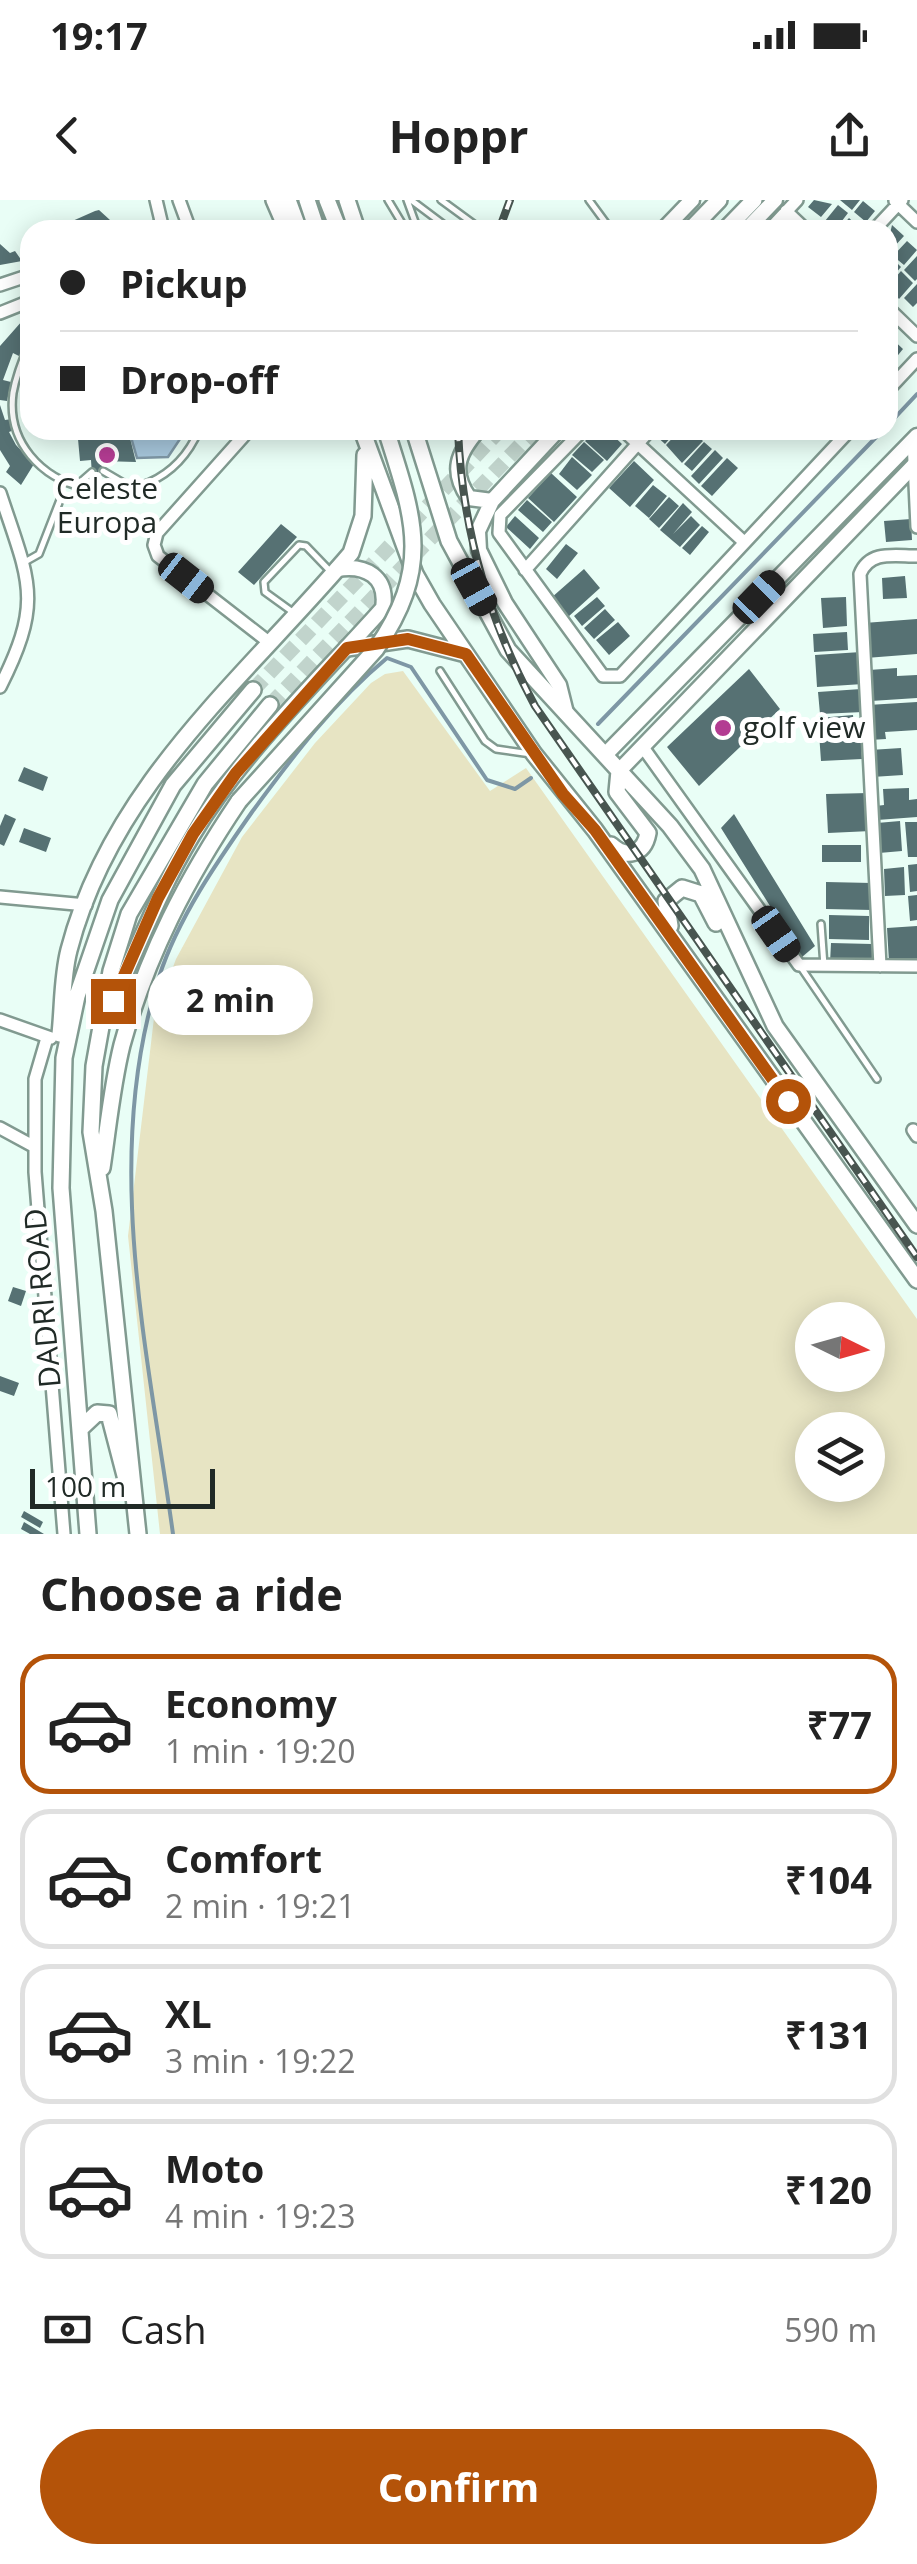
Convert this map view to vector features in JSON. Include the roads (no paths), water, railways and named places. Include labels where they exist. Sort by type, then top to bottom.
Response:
[{"type":"main road","points":[[700,220],[719,200]]},
{"type":"main road","points":[[735,220],[754,200]]},
{"type":"main road","points":[[64,1058],[54,1038],[69,950],[132,806],[183,734],[350,553],[363,516],[366,472],[363,440]]},
{"type":"main road","points":[[365,440],[415,574],[466,654],[534,754],[595,830],[917,1280]]},
{"type":"main road","points":[[98,1187],[122,1048],[155,946],[177,901],[258,774],[376,649],[395,622],[407,592],[414,547],[413,509],[389,440]]},
{"type":"main road","points":[[417,440],[449,541],[508,650],[702,869],[776,1026]]},
{"type":"main road","points":[[347,648],[408,639],[466,654]]},
{"type":"main road","points":[[64,1058],[77,996],[110,900],[173,785],[253,690]]},
{"type":"main road","points":[[138,1534],[91,1132],[102,1025],[111,971],[128,914],[204,784],[270,705]]},
{"type":"main road","points":[[595,830],[623,854],[635,853],[645,845],[646,827],[617,792],[619,771]]},
{"type":"main road","points":[[682,952],[664,907],[675,890],[689,888],[705,900],[776,1026],[917,1225]]},
{"type":"main road","name":"DADRI ROAD","points":[[64,1058],[61,1188],[88,1534]]},
{"type":"main road","points":[[81,1428],[97,1413],[110,1414],[120,1465],[135,1500]]},
{"type":"street","points":[[673,220],[692,200]]},
{"type":"street","points":[[756,220],[775,200]]},
{"type":"street","points":[[778,220],[797,200]]},
{"type":"street","points":[[898,202],[917,222]]},
{"type":"street","points":[[786,212],[795,220]]},
{"type":"street","points":[[898,318],[917,336]]},
{"type":"street","points":[[898,379],[917,359]]},
{"type":"street","points":[[915,438],[917,527]]},
{"type":"street","points":[[605,755],[915,438]]},
{"type":"street","points":[[239,440],[157,533],[154,545],[158,556],[270,643]]},
{"type":"street","points":[[470,440],[462,449],[457,468],[469,498],[492,501]]},
{"type":"street","points":[[549,440],[492,501],[478,531],[480,550],[505,603],[559,684],[566,713]]},
{"type":"street","points":[[573,440],[500,516],[499,533],[603,676],[612,679],[620,676],[841,440]]},
{"type":"street","points":[[634,440],[744,542]]},
{"type":"street","points":[[525,570],[641,440]]},
{"type":"street","points":[[619,771],[915,464]]},
{"type":"street","points":[[0,493],[28,588],[28,626],[0,687]]},
{"type":"street","points":[[880,966],[860,574],[865,562],[875,556],[917,556]]},
{"type":"street","points":[[102,1025],[158,898],[193,834],[236,773],[383,608],[386,593],[378,577],[363,568],[335,571]]},
{"type":"street","points":[[642,746],[799,965],[917,966]]},
{"type":"street","points":[[0,896],[86,905]]},
{"type":"street","points":[[0,1020],[54,1038],[35,1079],[35,1147],[64,1534]]},
{"type":"street","points":[[0,1128],[35,1147]]},
{"type":"lane","points":[[409,200],[437,220]]},
{"type":"lane","points":[[441,200],[468,220]]},
{"type":"lane","points":[[20,373],[13,395],[14,419],[20,435]]},
{"type":"lane","points":[[22,440],[38,461],[76,486],[110,494],[171,469],[191,440]]},
{"type":"lane","points":[[102,471],[132,488]]},
{"type":"lane","points":[[76,486],[92,472]]},
{"type":"lane","points":[[23,563],[39,554],[60,500]]},
{"type":"lane","points":[[296,615],[265,592],[264,582],[299,545],[306,546],[335,571]]},
{"type":"lane","points":[[440,671],[486,741],[508,752],[534,754]]},
{"type":"lane","points":[[820,924],[824,967]]},
{"type":"lane","points":[[799,965],[877,1080]]},
{"type":"water","points":[[132,440],[179,440],[168,457],[137,458]]},
{"type":"waterway","points":[[898,414],[917,394]]},
{"type":"waterway","points":[[598,724],[873,440]]},
{"type":"waterway","points":[[173,1534],[142,1325],[131,1185],[133,1115],[142,1045],[159,977],[177,933],[212,871],[283,771],[332,711],[387,658],[411,667],[487,780],[515,789],[531,778]]},
{"type":"tunnel","points":[[253,690],[490,440]]},
{"type":"tunnel","points":[[270,705],[525,440]]},
{"type":"railway","points":[[503,220],[510,200]]},
{"type":"railway","points":[[459,440],[465,503],[480,572],[504,640],[535,706],[917,1257]]},
{"type":"place","name":"Celeste Europa","points":[[107,455]]},
{"type":"place","name":"golf view","points":[[723,728]]}]
